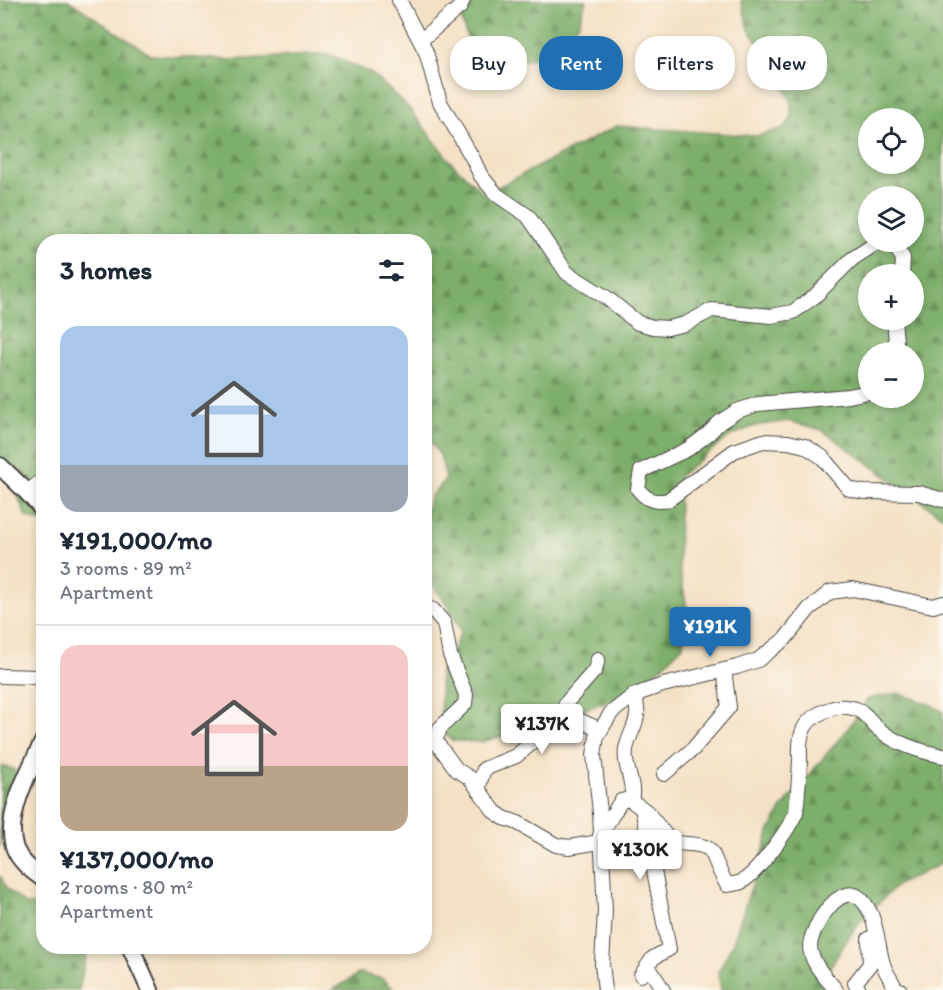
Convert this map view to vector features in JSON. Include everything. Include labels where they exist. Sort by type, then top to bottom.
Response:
[{"type":"main road","points":[[0,466],[36,503]]},
{"type":"main road","points":[[36,758],[20,795],[13,817],[11,834],[20,857],[36,872]]},
{"type":"main road","points":[[134,954],[150,990]]},
{"type":"street","points":[[399,0],[421,40],[440,102],[481,176],[497,195],[528,216],[567,273],[607,298],[638,323],[668,328],[685,324],[712,310],[771,316],[793,312],[815,296],[852,259],[875,244],[892,243],[903,258],[903,264]]},
{"type":"street","points":[[421,40],[460,7],[463,0]]},
{"type":"street","points":[[858,394],[758,404],[737,411],[688,449],[641,471],[638,489],[644,498],[658,502],[668,500],[734,451],[763,441],[788,442],[805,446],[822,457],[849,489],[864,492],[919,493],[943,500]]},
{"type":"street","points":[[27,492],[36,485]]},
{"type":"street","points":[[605,990],[602,964],[605,911],[594,756],[597,736],[610,713],[634,695],[758,660],[785,639],[809,609],[830,592],[853,589],[933,606],[943,603]]},
{"type":"street","points":[[432,610],[444,623],[450,656],[466,695],[465,704],[440,728],[434,739],[457,770],[470,778],[495,812],[556,845],[569,847],[600,839],[621,801],[636,804],[647,812],[672,843],[700,844],[708,848],[715,855],[727,885],[740,884],[753,873],[792,823],[796,812],[802,732],[810,720],[825,711],[840,706],[856,709],[877,728],[905,746],[943,756]]},
{"type":"street","points":[[561,718],[566,703],[595,670],[598,658]]},
{"type":"street","points":[[664,774],[693,749],[729,707],[724,670]]},
{"type":"street","points":[[0,676],[36,677]]},
{"type":"street","points":[[634,695],[638,706],[638,719],[626,749],[627,764],[669,949],[653,958],[645,971],[663,990]]},
{"type":"street","points":[[478,789],[484,769],[516,756],[534,741],[537,722],[576,718],[600,730]]},
{"type":"street","points":[[836,990],[814,962],[810,948],[813,932],[828,910],[841,896],[850,894],[861,899],[870,915],[884,966],[896,988],[900,990]]},
{"type":"street","points":[[860,990],[855,983],[870,964],[869,939],[877,935]]},
{"type":"green space","points":[[0,0],[68,0],[151,55],[229,60],[329,54],[372,74],[409,108],[449,160],[484,194],[617,126],[757,136],[781,129],[791,120],[791,101],[785,90],[827,90],[827,36],[753,36],[749,30],[741,0],[943,0],[943,517],[822,430],[788,421],[755,426],[730,436],[679,476],[679,566],[687,609],[683,646],[660,669],[617,698],[526,730],[481,742],[452,741],[441,727],[440,671],[461,631],[449,607],[432,582],[432,495],[446,478],[440,455],[432,444],[432,234],[36,234],[36,521],[26,517],[14,486],[0,467]]},
{"type":"green space","points":[[455,0],[586,0],[579,23],[566,36],[539,36],[539,56],[527,60],[527,36],[467,36]]},
{"type":"green space","points":[[898,693],[930,704],[943,712],[943,860],[939,865],[897,885],[857,925],[830,967],[832,990],[721,990],[718,972],[732,945],[770,830],[782,808],[849,727],[868,699]]},
{"type":"green space","points":[[1,766],[14,769],[20,786],[3,819],[0,847]]},
{"type":"green space","points":[[0,875],[7,889],[26,905],[36,904],[36,954],[87,954],[79,990],[0,990]]},
{"type":"green space","points":[[360,973],[383,979],[395,990],[333,990]]}]
